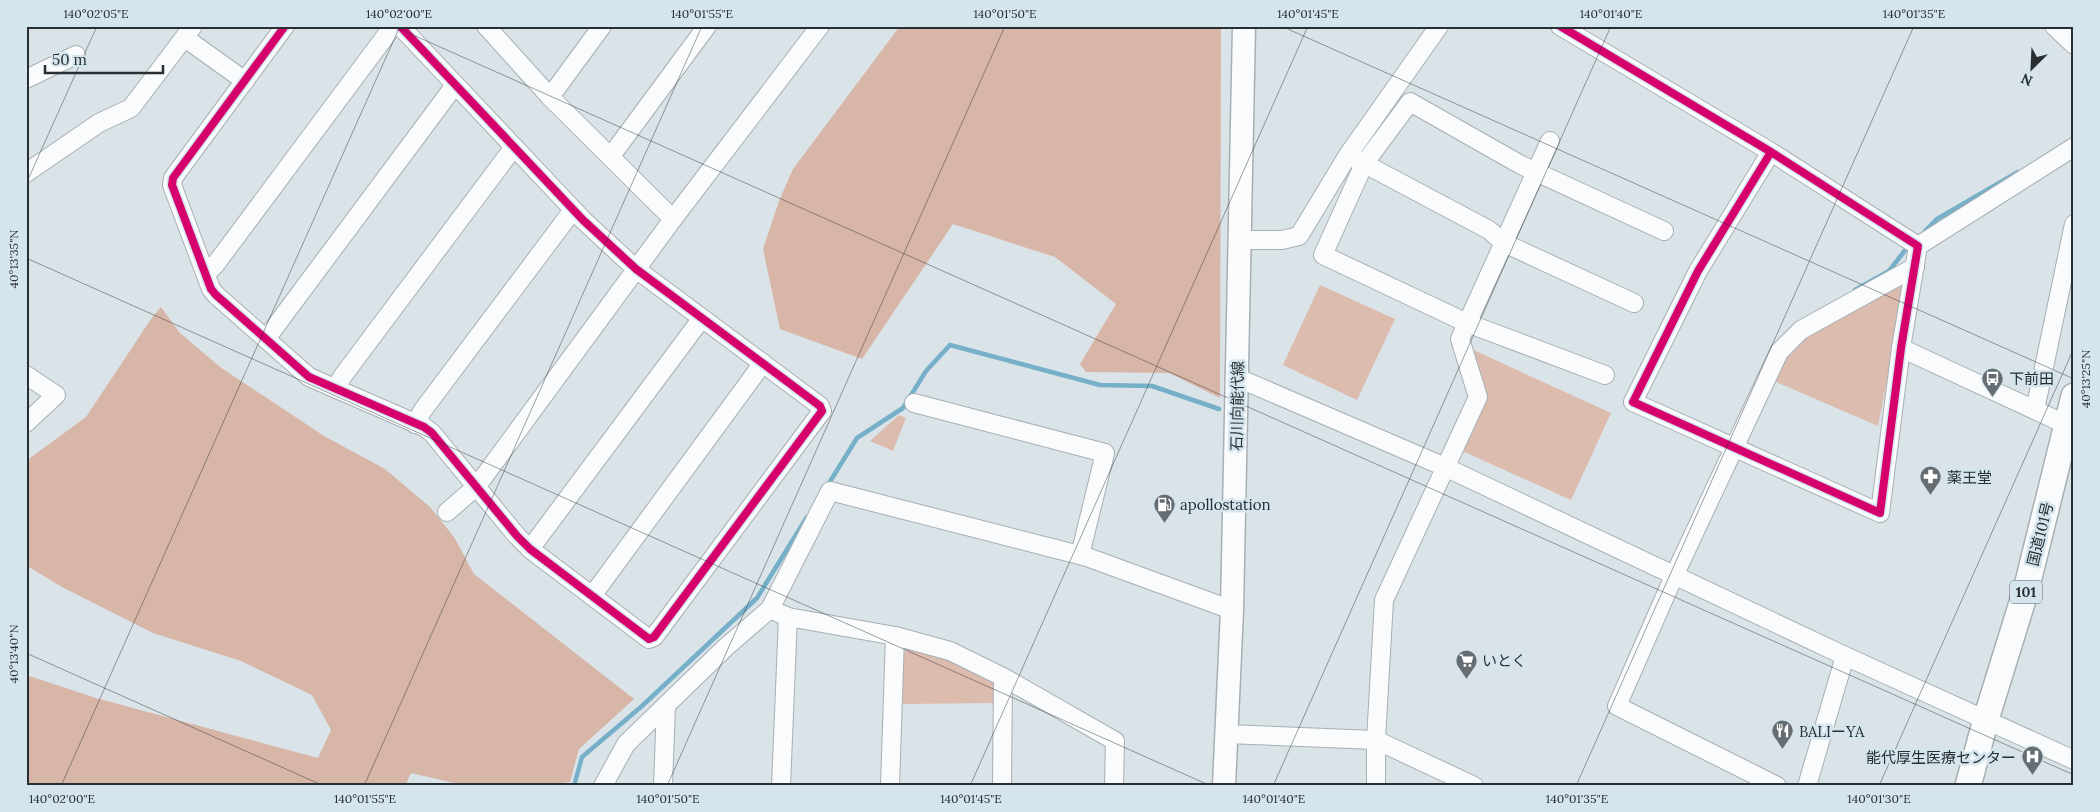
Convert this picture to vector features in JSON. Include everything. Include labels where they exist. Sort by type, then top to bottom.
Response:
[{"type":"highway","name":"国道101号","points":[[1968,786],[1986,719],[2026,590],[2074,396]]},
{"type":"main road","name":"石川向能代線","points":[[1224,786],[1232,610],[1244,26]]},
{"type":"street","points":[[285,26],[173,178],[172,185],[216,296],[309,377],[432,433],[517,536],[530,549],[649,640],[654,637],[822,411],[820,406],[636,269],[573,210],[400,26]]},
{"type":"street","points":[[206,274],[215,265],[393,26]]},
{"type":"street","points":[[486,26],[550,96],[674,218]]},
{"type":"street","points":[[550,96],[602,26]]},
{"type":"street","points":[[611,156],[707,26]]},
{"type":"street","points":[[447,512],[476,486],[674,218],[820,26]]},
{"type":"street","points":[[1240,240],[1282,240],[1299,236],[1348,155],[1439,26]]},
{"type":"street","points":[[1560,26],[1771,152],[1918,246]]},
{"type":"street","points":[[2054,26],[2074,45]]},
{"type":"street","points":[[26,173],[99,123],[131,108],[189,32],[245,81]]},
{"type":"street","points":[[26,79],[76,56]]},
{"type":"street","points":[[266,339],[455,85]]},
{"type":"street","points":[[1605,375],[1467,323],[1323,255],[1364,164],[1410,102],[1521,165],[1664,231]]},
{"type":"street","points":[[1376,786],[1376,740],[1384,600],[1444,466],[1478,396],[1460,339],[1550,141]]},
{"type":"street","points":[[336,389],[342,377],[514,147]]},
{"type":"street","points":[[1771,152],[1698,271],[1633,402],[1880,513],[1901,348],[1918,246],[2074,147]]},
{"type":"street","points":[[1348,155],[1489,230],[1504,242],[1634,303]]},
{"type":"street","points":[[415,424],[423,410],[573,210]]},
{"type":"street","points":[[2035,410],[2074,224]]},
{"type":"street","points":[[1777,786],[1617,706],[1674,576],[1780,352],[1801,330],[1915,267]]},
{"type":"street","points":[[530,549],[702,318]]},
{"type":"street","points":[[1901,348],[2067,425]]},
{"type":"street","points":[[592,596],[763,364]]},
{"type":"street","points":[[26,375],[56,394],[26,423]]},
{"type":"street","points":[[1238,378],[1444,466],[1845,656],[2074,760]]},
{"type":"street","points":[[914,403],[1105,453],[1080,555]]},
{"type":"street","points":[[603,786],[626,744],[726,647],[770,610],[830,492],[1080,555],[1232,610]]},
{"type":"street","points":[[770,610],[788,617],[895,636],[950,651],[1003,677],[1115,740],[1114,786]]},
{"type":"street","points":[[781,786],[788,617]]},
{"type":"street","points":[[890,786],[895,636]]},
{"type":"street","points":[[1807,786],[1845,656]]},
{"type":"street","points":[[1002,786],[1003,677]]},
{"type":"street","points":[[663,786],[666,705]]},
{"type":"street","points":[[1226,734],[1376,740],[1474,786]]},
{"type":"shaded area","points":[[900,26],[1221,26],[1220,398],[1169,373],[1086,372],[1080,364],[1116,304],[1055,257],[953,224],[862,359],[780,329],[763,249],[779,201],[793,169]]},
{"type":"shaded area","points":[[1898,281],[1906,287],[1878,426],[1774,381],[1788,350],[1811,326]]},
{"type":"shaded area","points":[[1320,285],[1395,319],[1357,400],[1283,365]]},
{"type":"shaded area","points":[[161,307],[179,332],[220,367],[324,436],[385,469],[430,507],[454,537],[474,574],[634,699],[579,749],[570,782],[538,786],[467,786],[411,773],[405,786],[30,786],[26,781],[26,675],[96,698],[318,758],[331,730],[312,695],[241,661],[153,633],[62,587],[29,567],[26,568],[26,461],[86,417],[153,316]]},
{"type":"shaded area","points":[[1467,347],[1611,413],[1571,500],[1462,451],[1483,399]]},
{"type":"shaded area","points":[[899,415],[906,418],[893,451],[870,441]]},
{"type":"shaded area","points":[[909,648],[946,657],[981,671],[999,687],[995,703],[903,704],[903,654]]},
{"type":"waterway","points":[[1925,231],[1937,219],[2018,172]]},
{"type":"waterway","points":[[1855,290],[1889,271],[1906,249]]},
{"type":"waterway","points":[[826,488],[857,438],[903,408],[926,371],[950,345],[1100,385],[1152,386],[1219,409]]},
{"type":"waterway","points":[[574,786],[582,757],[642,706],[757,598],[807,517]]},
{"type":"cycle path","points":[[285,26],[173,178],[172,185],[211,289],[309,377],[424,427],[432,433],[517,536],[530,549],[649,639],[654,637],[822,411],[820,406],[636,269],[583,220],[400,26]]},
{"type":"cycle path","points":[[1560,26],[1771,152],[1918,246],[1901,348],[1880,513],[1633,402],[1698,271],[1771,152]]},
{"type":"place","name":"下前田","points":[[1993,397]]},
{"type":"place","name":"薬王堂","points":[[1931,496]]},
{"type":"place","name":"apollostation","points":[[1164,523]]},
{"type":"place","name":"いとく","points":[[1466,679]]},
{"type":"place","name":"BALIーYA","points":[[1783,750]]},
{"type":"place","name":"能代厚生医療センター","points":[[2032,776]]}]
